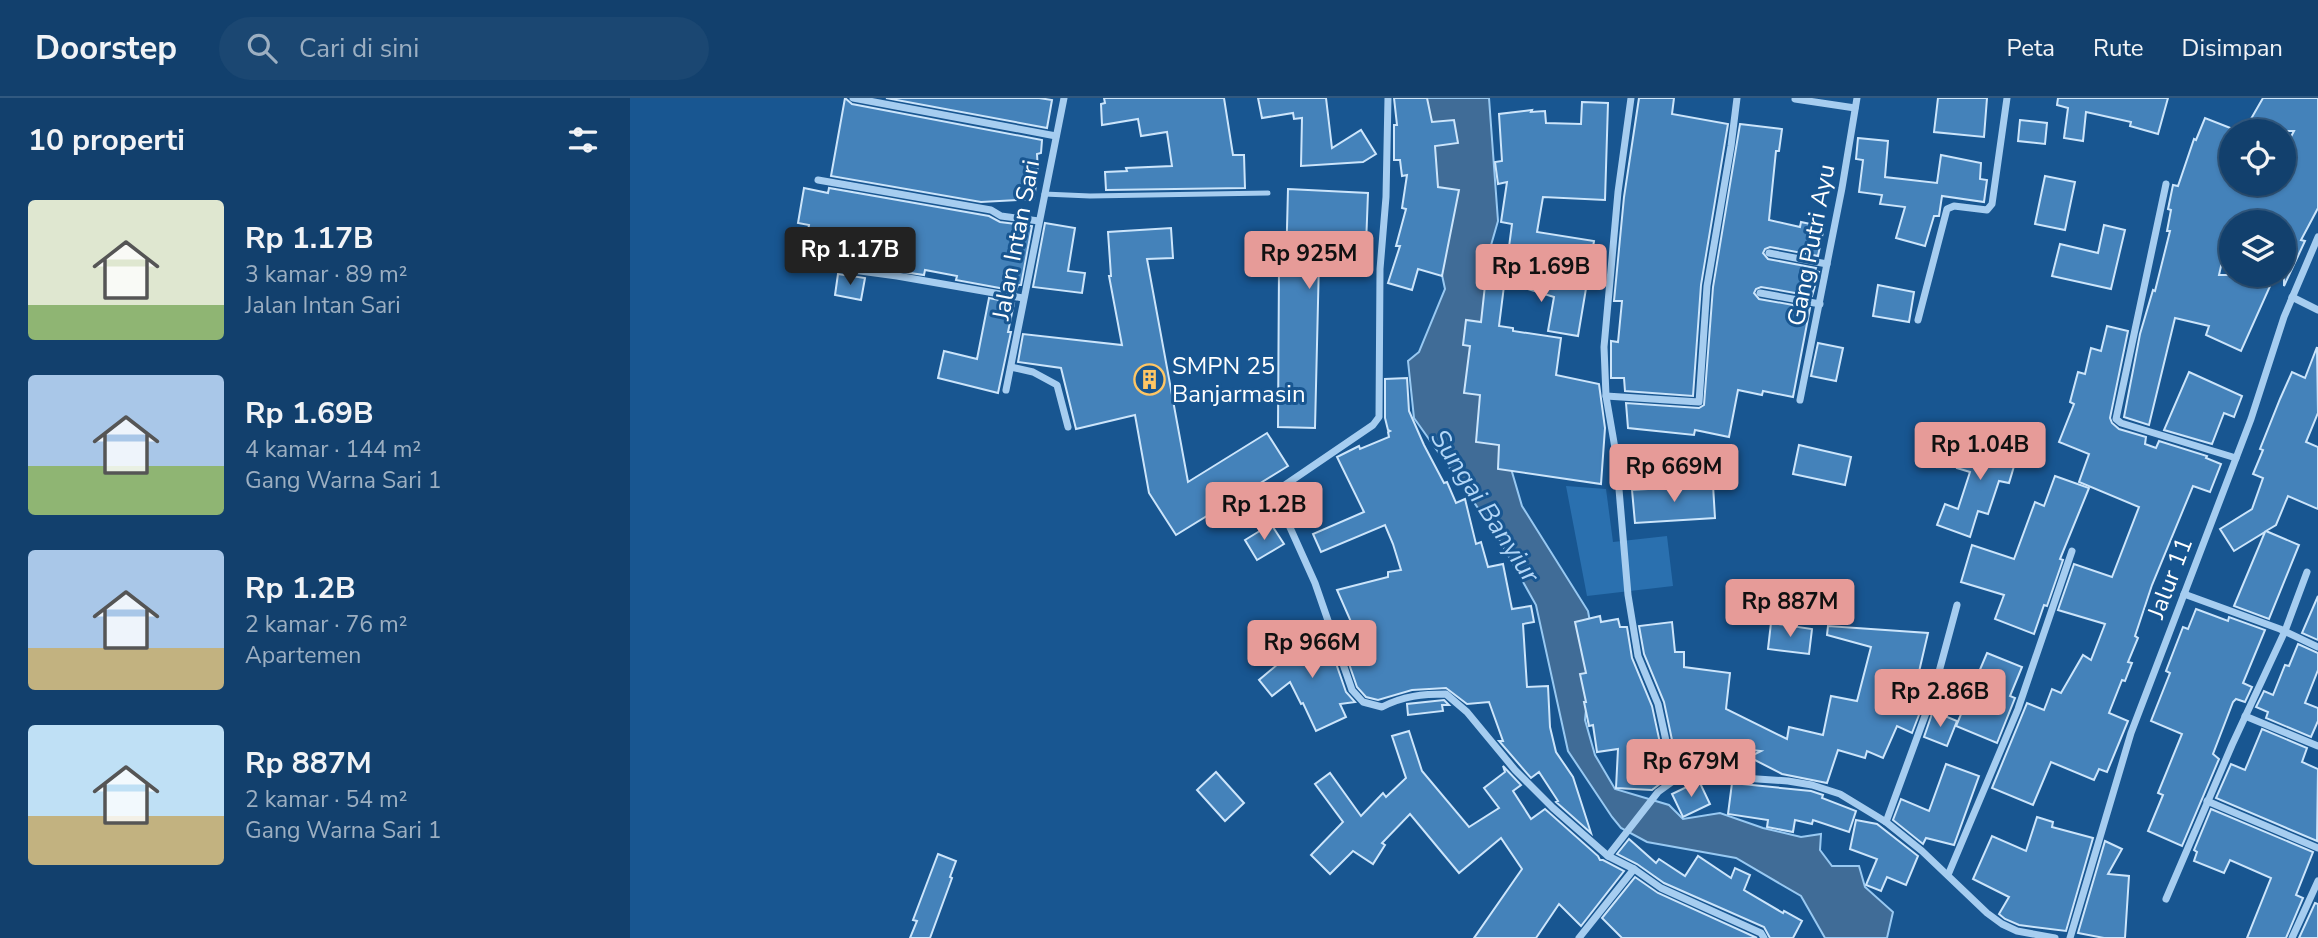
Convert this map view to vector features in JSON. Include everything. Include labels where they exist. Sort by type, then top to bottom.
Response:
[{"type":"street","points":[[853,98],[1056,136]]},
{"type":"street","name":"Jalan Intan Sari","points":[[1006,390],[1064,98]]},
{"type":"street","points":[[1388,98],[1386,197],[1380,269],[1379,417],[1373,425],[1280,490],[1279,503],[1315,583],[1352,690],[1363,702],[1382,707],[1421,694],[1446,694],[1467,712],[1515,769],[1553,808],[1610,854],[1661,888],[1760,933],[1764,938]]},
{"type":"street","points":[[1631,98],[1618,192],[1604,346],[1606,396],[1615,454],[1628,596],[1638,656],[1658,704],[1668,750],[1676,768],[1683,774],[1788,781],[1840,794],[1886,822],[1948,874],[2002,925],[2017,931],[2055,938]]},
{"type":"street","points":[[1606,396],[1699,401],[1707,286],[1737,98]]},
{"type":"street","name":"Gang Putri Ayu","points":[[1800,400],[1857,98]]},
{"type":"street","points":[[1918,320],[1947,209],[1954,206],[1989,209],[1995,191],[2007,98]]},
{"type":"street","points":[[1795,99],[1855,108]]},
{"type":"street","points":[[818,180],[1039,221]]},
{"type":"street","points":[[2166,184],[2116,419],[2120,423],[2236,458]]},
{"type":"street","name":"Jalur 11","points":[[2070,938],[2131,733],[2236,458],[2292,297],[2318,237]]},
{"type":"street","points":[[1769,253],[1827,264]]},
{"type":"street","points":[[801,263],[897,276],[1023,298]]},
{"type":"street","points":[[1760,293],[1820,304]]},
{"type":"street","points":[[2292,297],[2318,310]]},
{"type":"street","points":[[1011,367],[1033,372],[1058,385],[1068,428]]},
{"type":"street","points":[[1948,874],[2018,709],[2072,551]]},
{"type":"street","points":[[2166,899],[2207,801],[2285,631],[2307,572]]},
{"type":"street","points":[[2184,594],[2285,631],[2318,647]]},
{"type":"street","points":[[1886,822],[1933,694],[1957,605]]},
{"type":"street","points":[[2245,716],[2318,746]]},
{"type":"street","points":[[1610,854],[1658,792],[1683,774]]},
{"type":"street","points":[[2207,801],[2318,848]]},
{"type":"street","points":[[1579,938],[1634,869]]},
{"type":"street","points":[[2292,938],[2318,881]]},
{"type":"lane","points":[[1044,194],[1090,196],[1268,192]]},
{"type":"shaded area","points":[[1566,486],[1606,489],[1613,542],[1667,536],[1673,586],[1587,596]]},
{"type":"water","name":"Sungai Banyiur","points":[[1404,98],[1489,98],[1498,221],[1485,266],[1486,324],[1505,448],[1522,506],[1588,611],[1591,627],[1590,669],[1585,720],[1595,755],[1615,789],[1669,805],[1683,819],[1720,813],[1763,828],[1801,837],[1821,834],[1820,850],[1832,866],[1859,866],[1865,887],[1893,912],[1887,938],[1825,938],[1801,896],[1736,858],[1647,842],[1621,828],[1568,751],[1536,605],[1495,532],[1414,418],[1408,361],[1419,352],[1445,289]]},
{"type":"building","points":[[845,98],[852,104],[1042,140],[1041,153],[1037,154],[1038,171],[1034,199],[981,202],[831,176]]},
{"type":"building","points":[[886,98],[1039,98],[1052,100],[1047,128]]},
{"type":"building","points":[[1104,98],[1224,98],[1233,155],[1244,155],[1245,188],[1106,190],[1105,172],[1127,171],[1126,168],[1172,166],[1167,132],[1141,136],[1138,119],[1102,125],[1101,104],[1105,103]]},
{"type":"building","points":[[1258,98],[1326,98],[1332,148],[1361,130],[1376,154],[1363,162],[1301,166],[1302,118],[1294,119],[1293,113],[1262,118]]},
{"type":"building","points":[[1394,98],[1427,98],[1432,122],[1454,120],[1458,143],[1435,146],[1438,187],[1459,190],[1442,276],[1418,269],[1412,290],[1388,283],[1400,246],[1396,246],[1406,209],[1402,208],[1407,175],[1402,176],[1400,160],[1394,160],[1394,125],[1397,125]]},
{"type":"building","points":[[1639,98],[1674,98],[1672,114],[1728,124],[1701,285],[1693,396],[1625,391],[1624,378],[1611,378],[1611,341],[1618,342],[1622,301],[1614,301],[1624,197]]},
{"type":"building","points":[[1938,98],[1987,98],[1984,137],[1934,132]]},
{"type":"building","points":[[2058,98],[2168,98],[2158,134],[2130,126],[2131,122],[2086,112],[2083,141],[2064,138],[2068,108],[2057,105]]},
{"type":"building","points":[[2263,98],[2318,98],[2318,208],[2301,240],[2305,241],[2296,260],[2296,210],[2219,210],[2219,287],[2270,287],[2241,351],[2206,335],[2209,326],[2175,318],[2149,425],[2124,417],[2140,334],[2153,290],[2155,291],[2170,231],[2167,231],[2171,210],[2168,209],[2173,185],[2178,186],[2194,139],[2196,140],[2205,118],[2219,124],[2219,196],[2296,196],[2296,119],[2251,119]]},
{"type":"building","points":[[1582,102],[1608,103],[1605,200],[1543,197],[1537,232],[1594,241],[1578,336],[1548,331],[1554,297],[1528,289],[1504,286],[1499,326],[1513,328],[1513,331],[1561,338],[1556,375],[1599,384],[1605,428],[1601,484],[1498,469],[1499,445],[1476,442],[1480,395],[1464,393],[1470,346],[1463,345],[1466,320],[1481,322],[1487,267],[1506,270],[1512,224],[1501,222],[1507,182],[1498,184],[1495,162],[1502,161],[1499,114],[1545,111],[1546,123],[1581,124]]},
{"type":"building","points":[[2020,120],[2047,123],[2045,144],[2018,141]]},
{"type":"building","points":[[1740,124],[1782,129],[1779,151],[1776,151],[1769,220],[1800,227],[1801,222],[1824,227],[1818,256],[1770,247],[1763,253],[1768,259],[1816,268],[1815,271],[1819,272],[1812,296],[1761,287],[1754,293],[1759,299],[1810,308],[1793,397],[1763,391],[1762,395],[1738,390],[1729,437],[1695,430],[1694,435],[1628,428],[1626,403],[1699,408],[1704,405],[1713,287]]},
{"type":"building","points":[[1858,138],[1888,141],[1885,177],[1937,183],[1941,155],[1981,163],[1980,179],[1987,180],[1984,202],[1942,196],[1939,216],[1934,216],[1925,246],[1896,238],[1905,207],[1880,204],[1882,195],[1859,192],[1863,160],[1856,159]]},
{"type":"building","points":[[2045,176],[2075,182],[2065,230],[2035,224]]},
{"type":"building","points":[[804,188],[828,193],[829,188],[1032,226],[1021,285],[1018,285],[1016,291],[956,280],[957,276],[925,270],[924,275],[803,257],[809,225],[798,223]]},
{"type":"building","points":[[1288,189],[1368,193],[1366,245],[1321,243],[1315,428],[1278,427],[1279,267],[1286,267]]},
{"type":"building","points":[[1045,223],[1075,228],[1068,271],[1085,273],[1082,293],[1033,287]]},
{"type":"building","points":[[2104,225],[2125,230],[2111,289],[2052,276],[2060,244],[2098,253]]},
{"type":"building","points":[[1171,228],[1173,258],[1147,259],[1188,482],[1267,433],[1288,466],[1176,535],[1149,493],[1135,415],[1076,429],[1061,368],[1018,362],[1023,334],[1122,345],[1109,276],[1108,232]]},
{"type":"building","points":[[838,274],[865,278],[861,300],[835,295]]},
{"type":"building","points":[[1878,285],[1914,292],[1909,322],[1873,316]]},
{"type":"building","points":[[989,298],[1014,303],[1008,332],[1011,332],[998,393],[938,378],[944,351],[977,359]]},
{"type":"building","points":[[2107,326],[2128,331],[2110,418],[2112,423],[2119,429],[2146,437],[2145,444],[2156,448],[2159,441],[2207,456],[2206,458],[2221,464],[2210,492],[2193,486],[2152,585],[2135,636],[2138,638],[2128,662],[2132,663],[2109,713],[2128,721],[2107,772],[2099,769],[2094,780],[2051,762],[2033,805],[1992,788],[2027,703],[2044,710],[2052,689],[2061,693],[2083,655],[2091,660],[2105,624],[2058,610],[2074,564],[2112,577],[2139,507],[2079,482],[2089,454],[2059,442],[2074,404],[2070,402],[2078,372],[2085,374],[2091,348],[2101,351]]},
{"type":"building","points":[[1818,343],[1843,348],[1836,381],[1811,376]]},
{"type":"building","points":[[2317,347],[2318,413],[2306,442],[2318,447],[2318,509],[2288,496],[2276,525],[2266,531],[2299,545],[2269,619],[2234,606],[2265,532],[2234,551],[2220,529],[2252,509],[2263,478],[2253,474],[2280,399],[2292,372],[2305,378]]},
{"type":"building","points":[[2189,372],[2242,396],[2234,417],[2224,413],[2212,444],[2164,430]]},
{"type":"building","points":[[1407,378],[1409,411],[1424,445],[1444,483],[1447,482],[1456,503],[1465,499],[1476,544],[1481,542],[1488,567],[1503,564],[1512,609],[1531,606],[1534,622],[1523,624],[1527,687],[1548,686],[1550,727],[1556,752],[1573,777],[1591,833],[1556,802],[1558,801],[1539,772],[1531,778],[1499,741],[1503,741],[1489,702],[1467,704],[1446,688],[1412,690],[1378,700],[1366,697],[1357,687],[1338,632],[1352,624],[1337,590],[1388,577],[1388,572],[1401,570],[1385,525],[1321,552],[1313,534],[1364,512],[1337,457],[1359,446],[1360,449],[1389,437],[1390,431],[1385,418],[1385,379]]},
{"type":"building","points":[[1984,436],[2020,446],[2009,483],[1999,481],[1988,514],[1978,511],[1970,537],[1937,525],[1945,504],[1958,509],[1970,472],[1957,468],[1964,443],[1981,448]]},
{"type":"building","points":[[1799,445],[1851,457],[1845,485],[1793,474]]},
{"type":"building","points":[[2055,476],[2089,488],[2060,559],[2063,560],[2047,606],[2044,605],[2034,634],[1995,619],[2004,595],[1961,582],[1972,545],[2014,559],[2035,502],[2044,506]]},
{"type":"building","points":[[1713,485],[1715,518],[1635,523],[1632,490]]},
{"type":"building","points":[[1271,524],[1284,544],[1257,560],[1245,540]]},
{"type":"building","points":[[2318,596],[2318,640],[2302,633]]},
{"type":"building","points":[[2196,609],[2228,621],[2229,617],[2265,630],[2243,683],[2252,687],[2245,702],[2236,699],[2233,702],[2213,754],[2219,759],[2182,846],[2148,831],[2163,795],[2158,793],[2182,734],[2151,721],[2170,673],[2166,671],[2183,627],[2188,629]]},
{"type":"building","points":[[1600,616],[1601,622],[1618,619],[1620,627],[1627,627],[1632,658],[1652,706],[1660,743],[1661,783],[1652,790],[1616,788],[1618,749],[1597,752],[1593,725],[1589,726],[1580,674],[1586,673],[1575,622]]},
{"type":"building","points":[[1672,622],[1675,652],[1684,652],[1684,667],[1730,673],[1726,709],[1787,739],[1789,727],[1823,735],[1831,696],[1857,701],[1871,647],[1827,635],[1828,626],[1928,633],[1912,702],[1922,707],[1912,733],[1897,726],[1883,758],[1867,751],[1865,758],[1838,750],[1827,783],[1782,774],[1749,757],[1761,751],[1672,740],[1664,702],[1644,654],[1639,626]]},
{"type":"building","points":[[1771,623],[1812,629],[1809,654],[1768,649]]},
{"type":"building","points":[[1323,626],[1346,692],[1355,702],[1340,704],[1346,717],[1316,731],[1290,682],[1272,696],[1259,680]]},
{"type":"building","points":[[2298,644],[2318,653],[2318,670],[2305,703],[2318,708],[2318,721],[2311,737],[2266,718],[2268,712],[2256,707],[2264,691],[2273,695],[2285,665],[2289,666]]},
{"type":"building","points":[[1987,653],[2022,667],[2010,696],[2015,698],[1997,743],[1956,726]]},
{"type":"building","points":[[1444,700],[1449,705],[1442,705],[1443,711],[1408,715],[1407,704]]},
{"type":"building","points":[[1933,711],[1957,721],[1947,746],[1924,737]]},
{"type":"building","points":[[2262,729],[2307,748],[2302,762],[2318,769],[2317,841],[2216,798],[2231,764],[2245,770]]},
{"type":"building","points":[[1409,731],[1422,771],[1469,827],[1499,808],[1484,788],[1505,772],[1503,766],[1521,785],[1513,791],[1531,819],[1545,809],[1600,860],[1624,871],[1581,926],[1559,904],[1536,938],[1474,938],[1522,869],[1501,838],[1459,873],[1410,814],[1382,843],[1385,845],[1373,864],[1353,851],[1330,874],[1311,855],[1343,822],[1315,784],[1330,773],[1361,816],[1383,793],[1386,797],[1406,778],[1392,736]]},
{"type":"building","points":[[1946,764],[1979,776],[1954,845],[1926,838],[1923,844],[1893,820],[1901,799],[1929,811]]},
{"type":"building","points":[[1216,772],[1244,803],[1225,821],[1197,790]]},
{"type":"building","points":[[1699,781],[1710,804],[1683,817],[1672,794]]},
{"type":"building","points":[[1732,783],[1811,791],[1856,811],[1849,832],[1813,820],[1812,824],[1795,820],[1793,832],[1767,827],[1768,820],[1728,814]]},
{"type":"building","points":[[2211,809],[2313,852],[2296,895],[2303,898],[2286,938],[2247,938],[2271,878],[2230,860],[2224,873],[2194,861],[2197,852],[2194,850]]},
{"type":"building","points":[[2037,817],[2053,822],[2052,827],[2093,838],[2066,931],[2019,925],[2005,919],[1999,914],[2009,897],[1973,879],[1992,836],[2026,851]]},
{"type":"building","points":[[1856,820],[1877,824],[1918,856],[1906,885],[1887,877],[1881,891],[1866,885],[1877,859],[1850,849]]},
{"type":"building","points":[[1629,839],[1656,863],[1659,859],[1685,876],[1698,856],[1731,878],[1735,868],[1750,875],[1744,890],[1802,921],[1793,938],[1770,938],[1764,927],[1664,883],[1617,854]]},
{"type":"building","points":[[2105,841],[2122,849],[2108,874],[2129,876],[2125,938],[2104,938],[2078,933]]},
{"type":"building","points":[[938,854],[956,861],[950,877],[952,878],[930,938],[910,938],[917,921],[913,920]]},
{"type":"building","points":[[1635,877],[1658,893],[1757,938],[1622,938],[1602,918]]},
{"type":"building","points":[[2315,903],[2318,904],[2318,938],[2299,938]]},
{"type":"place","name":"SMPN 25 Banjarmasin","points":[[1149,380]]}]
